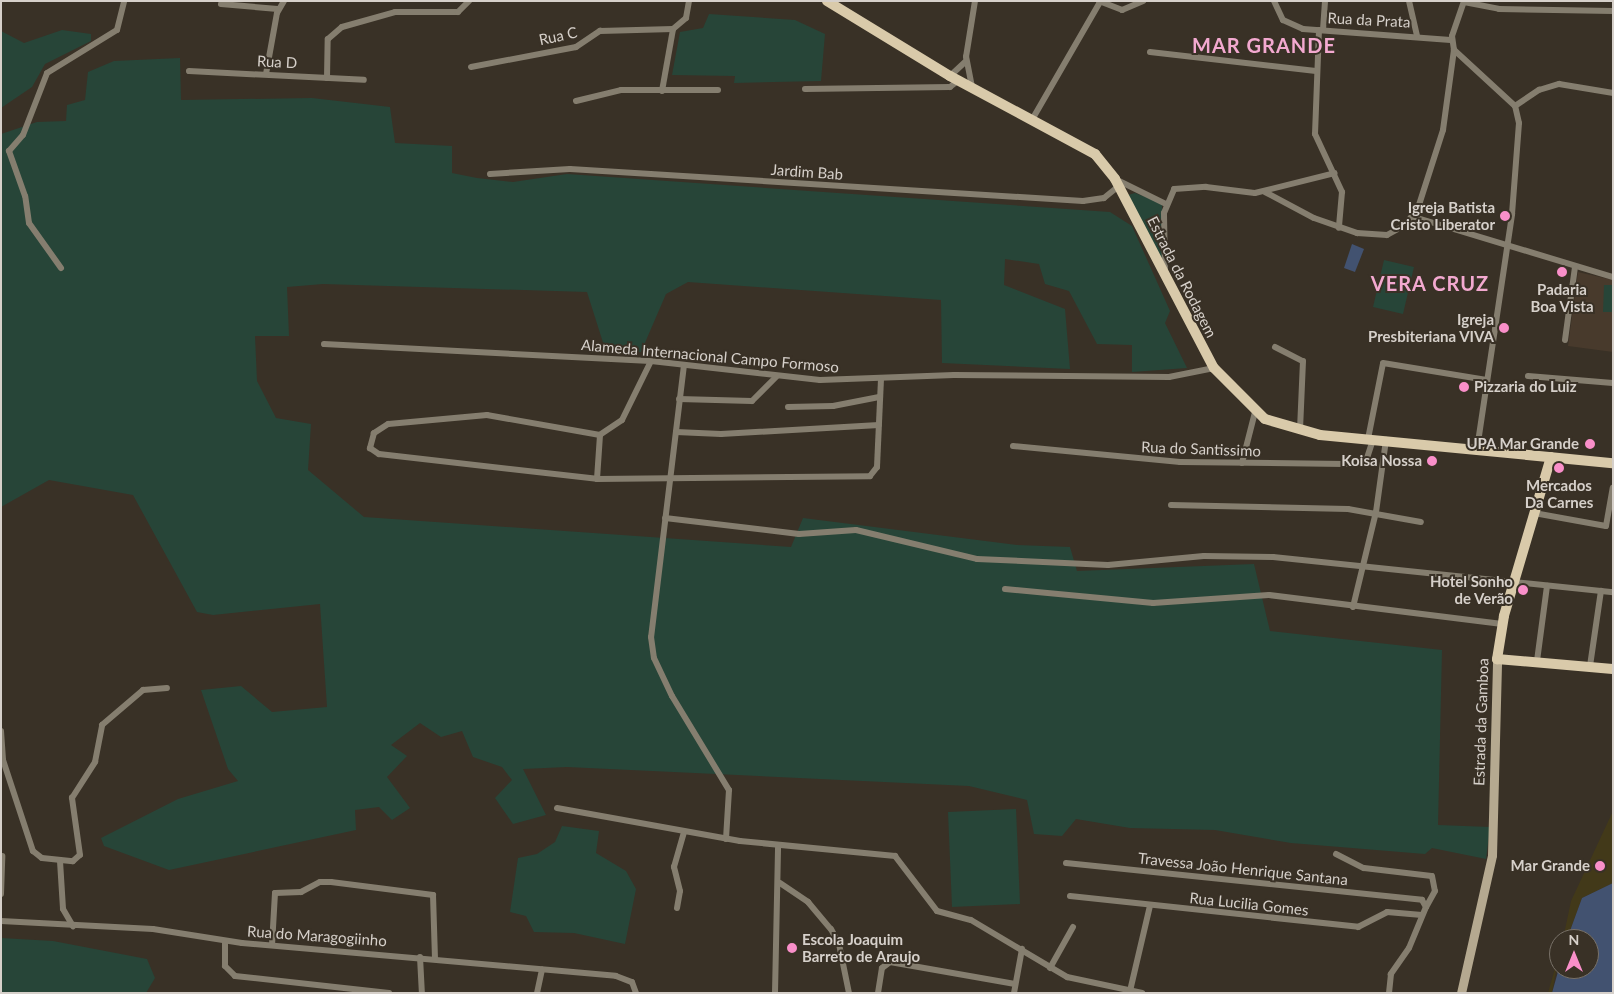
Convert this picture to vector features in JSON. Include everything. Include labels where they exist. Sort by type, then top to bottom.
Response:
[{"type":"main road","name":"Estrada da Rodagem","points":[[827,1],[954,78],[1080,144],[1117,183],[1165,278],[1214,368],[1255,412],[1300,432],[1613,463]]},
{"type":"main road","name":"Estrada da Gamboa","points":[[1497,659],[1502,624],[1551,456]]},
{"type":"main road","points":[[1497,659],[1613,669]]},
{"type":"street","points":[[61,268],[29,223],[25,196],[9,151],[23,135],[47,73],[117,30],[124,1]]},
{"type":"street","points":[[266,74],[278,9],[284,1]]},
{"type":"street","points":[[327,78],[328,39],[342,27],[395,12],[458,12],[469,1]]},
{"type":"street","points":[[662,90],[673,28],[686,18],[689,1]]},
{"type":"street","points":[[972,87],[966,62],[975,1]]},
{"type":"street","points":[[1033,118],[1100,2],[1122,10],[1143,1]]},
{"type":"street","name":"Rua da Prata","points":[[1274,1],[1289,24],[1321,30],[1417,35],[1451,40]]},
{"type":"street","points":[[1325,1],[1316,71],[1315,134],[1344,197],[1339,228]]},
{"type":"street","points":[[1409,1],[1417,35]]},
{"type":"street","points":[[1264,192],[1339,228],[1387,235],[1414,217],[1443,130],[1454,50],[1451,40],[1464,2],[1479,5],[1613,11]]},
{"type":"street","points":[[221,4],[278,9]]},
{"type":"street","name":"Rua C","points":[[471,67],[576,47],[600,31],[673,28]]},
{"type":"street","points":[[1454,50],[1514,106],[1519,123],[1507,246],[1478,449]]},
{"type":"street","points":[[1150,52],[1316,71]]},
{"type":"street","points":[[805,89],[950,87],[966,62]]},
{"type":"street","name":"Rua D","points":[[189,71],[364,80]]},
{"type":"street","points":[[1514,106],[1559,84],[1613,93]]},
{"type":"street","points":[[576,101],[621,90],[718,90]]},
{"type":"street","name":"Jardim Bab","points":[[490,174],[570,170],[1083,201],[1104,198],[1117,183]]},
{"type":"street","points":[[1165,278],[1166,204],[1172,191],[1181,188],[1264,192],[1334,173]]},
{"type":"street","points":[[1117,183],[1166,204]]},
{"type":"street","points":[[1414,217],[1613,277]]},
{"type":"street","points":[[1565,340],[1575,267]]},
{"type":"street","name":"Alameda Internacional Campo Formoso","points":[[324,344],[651,361],[820,380],[1169,377],[1214,368]]},
{"type":"street","points":[[1275,347],[1303,361],[1300,432]]},
{"type":"street","points":[[651,361],[622,420],[600,435],[487,415],[398,422],[382,426],[370,440],[370,448],[379,454],[597,479],[673,480],[870,476],[877,467],[881,378]]},
{"type":"street","name":"Rua do Santissimo","points":[[1013,446],[1134,460],[1360,462],[1370,455],[1383,363],[1487,380]]},
{"type":"street","points":[[684,365],[676,432],[673,480],[665,518],[652,648],[672,696],[729,790],[726,839]]},
{"type":"street","points":[[680,399],[752,401],[777,376]]},
{"type":"street","points":[[1528,376],[1613,383]]},
{"type":"street","points":[[788,407],[833,406],[879,397]]},
{"type":"street","points":[[1242,462],[1255,412]]},
{"type":"street","points":[[676,432],[721,434],[879,425]]},
{"type":"street","points":[[597,479],[600,435]]},
{"type":"street","points":[[1353,607],[1376,512],[1386,440]]},
{"type":"street","points":[[1534,513],[1606,526],[1613,488]]},
{"type":"street","points":[[1171,505],[1236,503],[1376,512],[1420,522]]},
{"type":"street","points":[[665,518],[799,534],[856,530],[977,559],[1108,565],[1228,556],[1364,564],[1514,583],[1613,592]]},
{"type":"street","points":[[1537,661],[1547,586]]},
{"type":"street","points":[[1005,589],[1153,603],[1269,595],[1353,607],[1502,624]]},
{"type":"street","points":[[1590,666],[1601,591]]},
{"type":"street","name":"Estrada da Gamboa","points":[[1461,993],[1492,855],[1497,659]]},
{"type":"street","points":[[1,731],[3,760],[33,851],[38,857],[60,861],[80,858],[72,798],[95,762],[103,723],[143,690],[167,688]]},
{"type":"street","points":[[556,808],[726,839],[895,856],[937,911],[971,920],[1022,949],[1050,968],[1104,987],[1142,993]]},
{"type":"street","points":[[677,908],[679,888],[674,867],[684,832]]},
{"type":"street","points":[[774,993],[780,884],[778,845]]},
{"type":"street","points":[[1336,854],[1364,868],[1432,876],[1435,890],[1390,977],[1389,993]]},
{"type":"street","points":[[1,894],[2,856]]},
{"type":"street","points":[[60,861],[62,904],[73,926]]},
{"type":"street","name":"Travessa João Henrique Santana","points":[[1066,863],[1417,898],[1426,907]]},
{"type":"street","points":[[272,945],[275,893],[300,892],[320,882],[331,882],[433,895],[435,959]]},
{"type":"street","points":[[780,884],[808,902],[831,928],[839,944],[849,993]]},
{"type":"street","name":"Rua Lucilia Gomes","points":[[1070,896],[1358,927],[1387,912],[1422,916]]},
{"type":"street","points":[[1130,991],[1150,906]]},
{"type":"street","name":"Rua do Maragogiinho","points":[[1,921],[153,929],[225,941],[420,957],[542,970],[630,980],[636,993]]},
{"type":"street","points":[[1050,968],[1073,928]]},
{"type":"street","points":[[225,941],[225,966],[235,976],[389,993]]},
{"type":"street","points":[[1014,993],[1022,949]]},
{"type":"street","points":[[420,957],[422,993]]},
{"type":"street","points":[[878,993],[882,968],[890,962],[1015,984]]},
{"type":"street","points":[[537,993],[542,970]]},
{"type":"street","points":[[1098,993],[1104,987]]},
{"type":"shaded area","points":[[1578,272],[1613,280],[1613,352],[1568,346]]},
{"type":"green space","points":[[709,14],[795,20],[825,34],[821,81],[734,83],[735,76],[672,75],[680,32],[703,28]]},
{"type":"green space","points":[[62,30],[91,34],[91,41],[45,64],[32,87],[1,108],[1,31],[24,43]]},
{"type":"green space","points":[[180,58],[181,100],[312,98],[390,107],[395,143],[452,146],[452,173],[477,178],[513,182],[567,174],[1110,212],[1132,226],[1170,311],[1165,323],[1187,368],[1132,372],[1132,345],[1097,344],[1069,291],[1045,284],[1039,264],[1005,259],[1004,285],[1065,309],[1070,369],[942,363],[941,300],[688,282],[666,294],[641,352],[606,352],[587,292],[323,284],[287,287],[289,336],[255,336],[257,381],[276,418],[311,424],[308,470],[364,517],[791,547],[803,518],[1017,545],[1070,547],[1077,571],[1254,564],[1270,631],[1442,650],[1438,825],[1490,827],[1486,859],[1432,848],[1425,854],[1291,843],[1215,830],[1130,828],[1076,819],[1062,836],[1034,834],[1027,800],[969,786],[567,767],[523,769],[546,815],[513,824],[495,798],[512,780],[502,767],[473,757],[462,731],[441,737],[420,723],[391,745],[407,756],[387,777],[410,808],[392,820],[379,807],[355,810],[356,830],[169,870],[104,846],[101,838],[178,799],[238,781],[228,769],[201,690],[241,686],[272,712],[327,707],[320,604],[213,615],[197,612],[133,495],[49,480],[1,507],[1,134],[37,122],[66,121],[67,105],[85,100],[88,72],[114,61]]},
{"type":"green space","points":[[1135,193],[1162,203],[1163,258],[1159,259],[1128,195]]},
{"type":"green space","points":[[1384,260],[1414,267],[1403,314],[1373,307]]},
{"type":"green space","points":[[1604,285],[1613,285],[1613,312],[1603,312]]},
{"type":"green space","points":[[1016,809],[1020,904],[952,907],[948,812]]},
{"type":"green space","points":[[562,826],[599,831],[596,853],[626,871],[636,889],[625,944],[574,933],[534,932],[526,916],[510,912],[518,858],[537,854],[555,842]]},
{"type":"green space","points":[[1,938],[53,941],[147,959],[155,978],[146,993],[1,993]]},
{"type":"sand","name":"Mar Grande","points":[[1613,811],[1613,883],[1582,898],[1571,929],[1565,929],[1571,901]]},
{"type":"sand","points":[[1552,979],[1555,979],[1552,993],[1548,993]]},
{"type":"water","points":[[1352,244],[1364,249],[1355,272],[1344,268]]},
{"type":"water","points":[[1613,883],[1613,993],[1552,993],[1556,979],[1599,979],[1599,929],[1571,929],[1582,898]]},
{"type":"place","name":"Igreja Batista Cristo Liberator","points":[[1505,216]]},
{"type":"place","name":"Padaria Boa Vista","points":[[1562,272]]},
{"type":"place","name":"Igreja Presbiteriana VIVA","points":[[1504,328]]},
{"type":"place","name":"Pizzaria do Luiz","points":[[1464,387]]},
{"type":"place","name":"UPA Mar Grande","points":[[1590,444]]},
{"type":"place","name":"Koisa Nossa","points":[[1432,461]]},
{"type":"place","name":"Mercados Da Carnes","points":[[1559,468]]},
{"type":"place","name":"Hotel Sonho de Verão","points":[[1523,590]]},
{"type":"place","name":"Mar Grande","points":[[1600,866]]},
{"type":"place","name":"Escola Joaquim Barreto de Araujo","points":[[792,948]]},
{"type":"district","name":"MAR GRANDE","points":[[1264,45]]},
{"type":"district","name":"VERA CRUZ","points":[[1430,283]]}]
